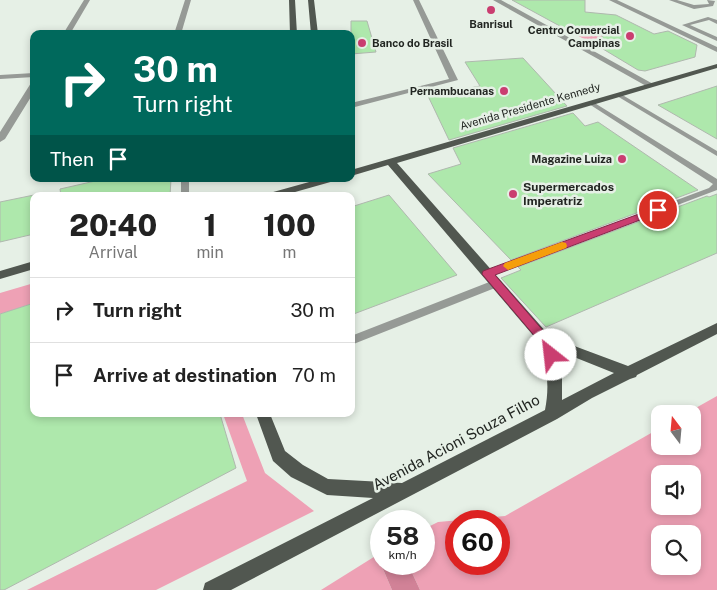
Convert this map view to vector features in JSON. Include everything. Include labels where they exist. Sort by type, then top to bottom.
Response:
[{"type":"main road","points":[[292,0],[294,30]]},
{"type":"main road","points":[[311,0],[315,30]]},
{"type":"main road","name":"Avenida Presidente Kennedy","points":[[355,171],[717,66]]},
{"type":"main road","points":[[390,161],[542,337],[551,355],[556,374],[556,394],[552,414]]},
{"type":"main road","points":[[284,192],[317,182]]},
{"type":"main road","points":[[0,274],[30,266]]},
{"type":"main road","name":"Avenida Acioni Souza Filho","points":[[212,590],[552,414],[587,393],[717,328]]},
{"type":"main road","points":[[542,337],[572,352],[630,373]]},
{"type":"main road","points":[[263,417],[279,456],[297,472],[327,487],[403,491]]},
{"type":"street","points":[[68,30],[87,0]]},
{"type":"street","points":[[178,30],[188,0]]},
{"type":"street","points":[[355,105],[454,80],[416,0]]},
{"type":"street","points":[[496,0],[651,85]]},
{"type":"street","points":[[612,0],[717,50]]},
{"type":"street","points":[[0,77],[30,75]]},
{"type":"street","points":[[0,139],[30,91]]},
{"type":"lane","points":[[672,0],[694,8],[711,4],[712,1],[710,0]]},
{"type":"lane","points":[[717,22],[710,18],[685,24],[717,39]]},
{"type":"lane","points":[[619,95],[717,154]]},
{"type":"lane","points":[[487,274],[712,190],[717,184],[591,103]]},
{"type":"lane","points":[[355,339],[497,283]]},
{"type":"shaded area","points":[[569,31],[602,35],[603,49]]},
{"type":"shaded area","points":[[30,284],[30,304],[0,314],[0,293]]},
{"type":"shaded area","points":[[717,396],[717,590],[420,590],[413,575],[435,575],[435,524],[438,522],[445,521],[445,575],[510,575],[510,513],[651,433],[651,455],[701,455],[701,405]]},
{"type":"shaded area","points":[[224,417],[243,417],[265,473],[314,511],[156,590],[27,590],[247,481]]},
{"type":"shaded area","points":[[370,559],[370,575],[386,575],[392,590],[321,590]]},
{"type":"shaded area","points":[[386,575],[413,575],[420,590],[392,590]]},
{"type":"building","name":"Centro Comercial Campinas","points":[[512,0],[585,0],[585,12],[616,15],[654,34],[668,31],[697,45],[695,57],[645,71],[638,70],[603,49],[602,35],[569,31]]},
{"type":"building","points":[[351,21],[367,21],[376,52],[355,54],[355,30],[351,30]]},
{"type":"building","name":"Pernambucanas","points":[[523,58],[567,106],[449,140],[428,96],[480,86],[465,62]]},
{"type":"building","points":[[717,86],[717,139],[658,105],[683,97]]},
{"type":"building","points":[[573,113],[585,126],[598,122],[698,190],[511,260],[428,174],[461,164],[453,148]]},
{"type":"building","points":[[91,182],[171,182],[170,192],[60,192],[60,189]]},
{"type":"building","points":[[717,194],[717,253],[546,327],[501,278],[521,270],[518,267],[707,196]]},
{"type":"building","points":[[389,195],[457,275],[355,313],[355,206]]},
{"type":"building","points":[[30,196],[30,235],[0,242],[0,202]]},
{"type":"building","points":[[30,304],[30,417],[221,417],[236,468],[4,590],[0,590],[0,314]]},
{"type":"slow traffic","points":[[508,266],[562,246]]},
{"type":"place","name":"Banrisul","points":[[491,10]]},
{"type":"place","name":"Centro Comercial Campinas","points":[[630,36]]},
{"type":"place","name":"Banco do Brasil","points":[[362,43]]},
{"type":"place","name":"Pernambucanas","points":[[504,91]]},
{"type":"place","name":"Magazine Luiza","points":[[622,159]]},
{"type":"place","name":"Supermercados Imperatriz","points":[[513,194]]},
{"type":"route","points":[[551,355],[542,337],[497,283],[487,274],[658,210]]}]
